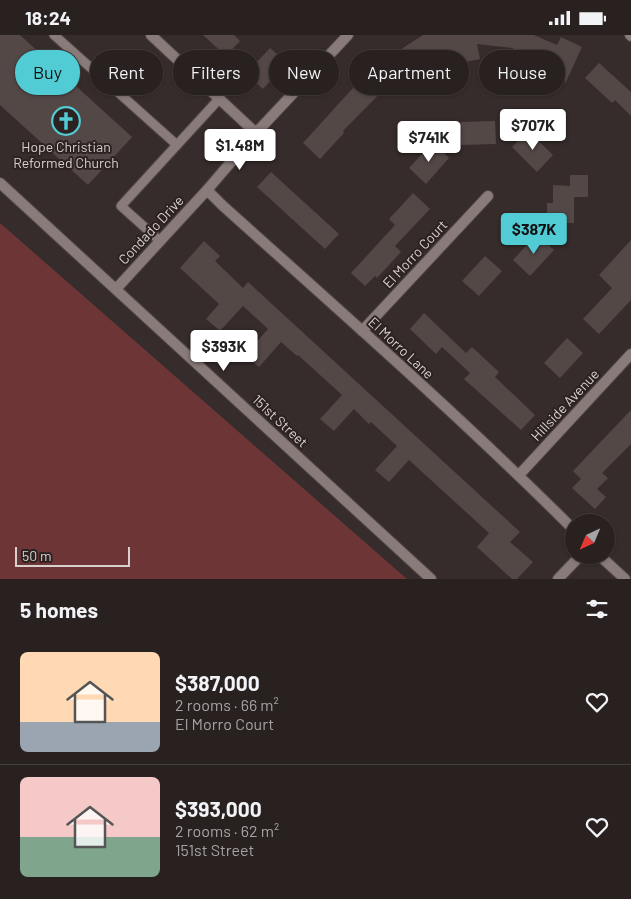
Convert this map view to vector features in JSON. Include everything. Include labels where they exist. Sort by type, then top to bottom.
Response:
[{"type":"street","points":[[151,35],[256,133]]},
{"type":"street","name":"Condado Drive","points":[[116,289],[207,190],[256,133],[348,35]]},
{"type":"street","name":"151st Street","points":[[0,183],[431,579]]},
{"type":"street","name":"El Morro Lane","points":[[207,190],[519,475],[565,521]]},
{"type":"street","name":"El Morro Court","points":[[362,331],[488,196]]},
{"type":"street","name":"Hillside Avenue","points":[[519,475],[631,354]]},
{"type":"street","points":[[558,579],[572,564]]},
{"type":"street","points":[[609,564],[625,579]]},
{"type":"lane","points":[[54,35],[177,145]]},
{"type":"lane","points":[[160,241],[121,206],[220,98]]},
{"type":"shaded area","points":[[0,223],[407,579],[0,579]]},
{"type":"building","name":"Hope Christian Reformed Church","points":[[0,35],[20,35],[36,50],[15,50],[15,95],[80,95],[80,90],[132,137],[88,185],[0,105]]},
{"type":"building","points":[[203,35],[234,35],[240,41],[232,50],[219,50]]},
{"type":"building","points":[[423,35],[534,35],[557,45],[561,37],[582,47],[565,84],[565,50],[513,50],[513,48],[477,44],[479,59],[469,61],[469,50],[400,50]]},
{"type":"building","points":[[270,48],[272,50],[269,50],[269,82],[263,89],[259,85],[259,60]]},
{"type":"building","points":[[599,63],[631,92],[631,116],[615,100],[612,103],[585,78]]},
{"type":"building","points":[[349,92],[349,95],[378,95],[343,131],[344,133],[320,159],[303,143]]},
{"type":"building","points":[[495,121],[496,144],[461,145],[460,122]]},
{"type":"building","points":[[528,131],[553,155],[537,172],[512,147]]},
{"type":"building","points":[[433,142],[449,158],[426,184],[409,168]]},
{"type":"building","points":[[271,172],[339,234],[325,249],[257,187]]},
{"type":"building","points":[[570,175],[588,175],[588,197],[574,197],[574,223],[547,223],[547,203],[553,203],[553,185],[570,186]]},
{"type":"building","points":[[413,193],[430,209],[395,246],[401,252],[377,278],[375,276],[365,286],[351,273],[395,225],[389,219]]},
{"type":"building","points":[[537,234],[554,250],[530,276],[513,260]]},
{"type":"building","points":[[631,240],[631,300],[599,334],[583,319],[612,288],[599,275]]},
{"type":"building","points":[[204,241],[220,256],[215,261],[243,288],[248,282],[520,532],[510,542],[533,562],[517,579],[512,579],[477,547],[489,533],[409,460],[389,482],[375,470],[397,446],[371,422],[369,424],[354,409],[334,431],[320,419],[342,395],[298,355],[281,342],[259,367],[245,355],[268,329],[243,306],[220,331],[206,319],[219,304],[180,268]]},
{"type":"building","points":[[485,256],[502,271],[479,296],[462,281]]},
{"type":"building","points":[[424,313],[466,353],[472,347],[499,372],[495,377],[535,415],[521,430],[464,379],[470,373],[442,347],[436,354],[410,329]]},
{"type":"building","points":[[567,338],[583,353],[560,378],[544,363]]},
{"type":"building","points":[[631,410],[631,444],[602,473],[608,478],[597,489],[606,497],[595,509],[572,488],[581,479],[573,471]]},
{"type":"place","name":"Hope Christian Reformed Church","points":[[66,121]]}]
